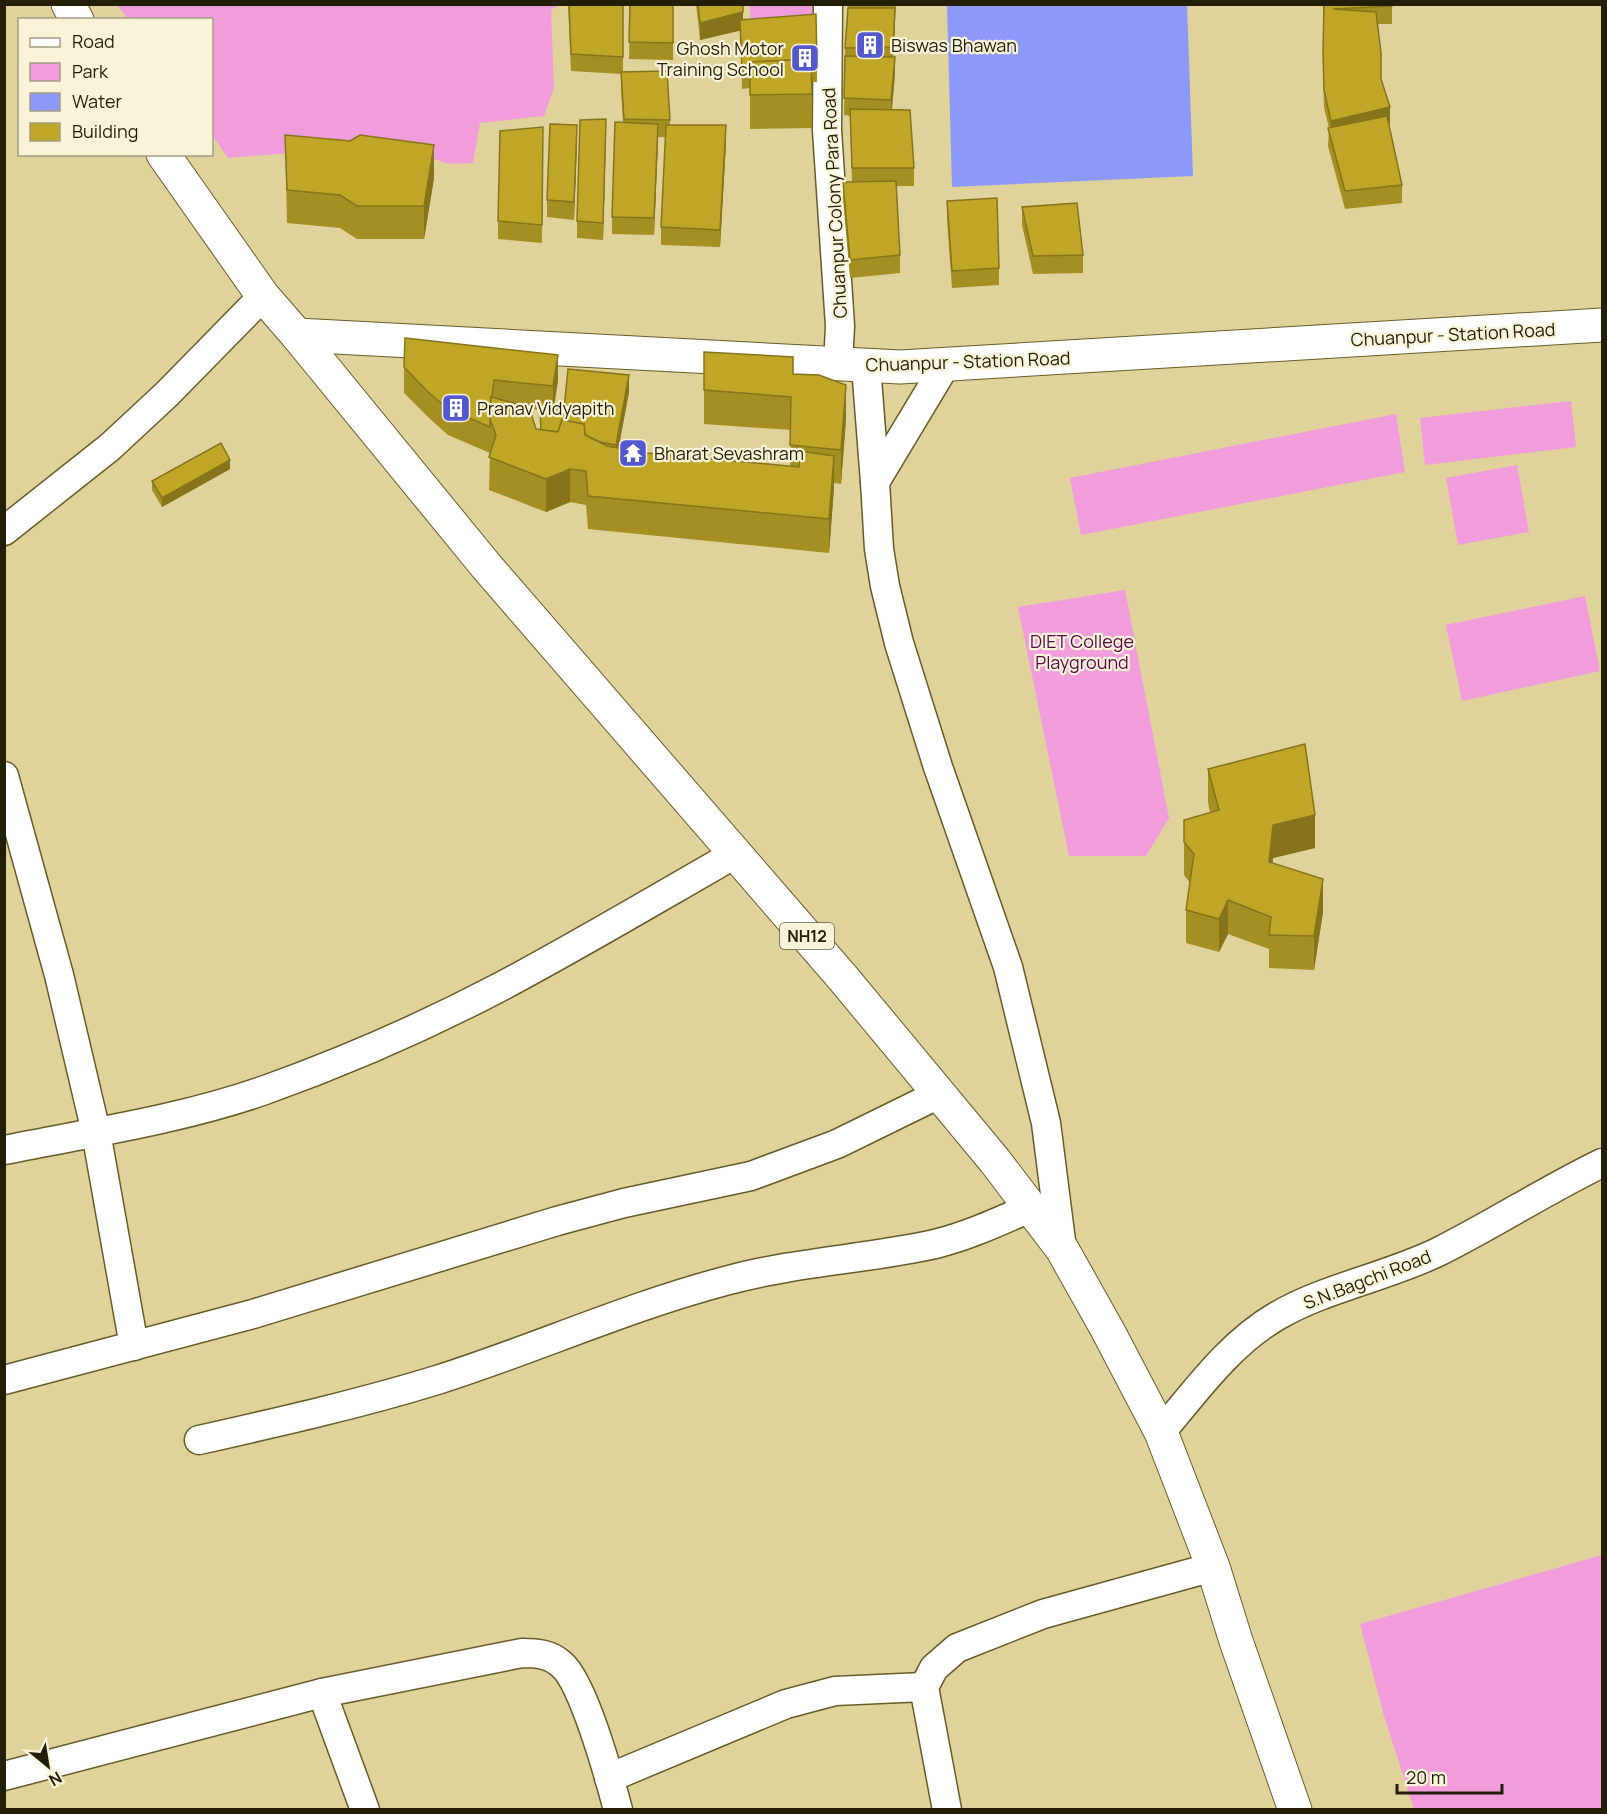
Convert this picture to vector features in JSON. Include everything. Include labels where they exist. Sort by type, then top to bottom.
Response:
[{"type":"main road","points":[[68,4],[76,18]]},
{"type":"main road","name":"NH12","points":[[164,156],[263,296],[486,567],[843,978],[1032,1207],[1062,1249],[1161,1432],[1213,1567],[1295,1809]]},
{"type":"main road","name":"Chuanpur - Station Road","points":[[297,335],[900,367],[1602,325]]},
{"type":"street","name":"Chuanpur Colony Para Road","points":[[828,4],[826,130],[840,326],[852,365],[875,482],[879,549],[885,586],[898,643],[921,707],[938,767],[1008,968],[1046,1123],[1062,1249]]},
{"type":"street","points":[[4,531],[110,447],[167,394],[263,296]]},
{"type":"street","points":[[875,482],[946,364]]},
{"type":"street","points":[[4,776],[59,975],[96,1132],[134,1346]]},
{"type":"street","points":[[4,1150],[216,1106],[265,1090],[411,1031],[502,986],[735,854]]},
{"type":"street","points":[[4,1380],[253,1314],[557,1221],[624,1203],[751,1176],[837,1144],[939,1094]]},
{"type":"street","name":"S.N.Bagchi Road","points":[[1161,1432],[1218,1365],[1243,1341],[1276,1317],[1304,1302],[1388,1273],[1437,1252],[1564,1181],[1602,1163]]},
{"type":"street","points":[[199,1440],[336,1408],[437,1380],[685,1293],[730,1280],[782,1268],[936,1244],[973,1232],[1032,1207]]},
{"type":"street","points":[[947,1809],[924,1687],[934,1668],[957,1648],[1043,1614],[1213,1567]]},
{"type":"street","points":[[4,1776],[322,1692],[522,1653],[549,1656],[562,1664],[571,1675],[578,1689],[618,1809]]},
{"type":"street","points":[[609,1778],[810,1696],[835,1691],[924,1687]]},
{"type":"street","points":[[322,1692],[365,1809]]},
{"type":"green space","points":[[117,5],[559,5],[551,10],[554,88],[544,116],[480,123],[473,163],[449,164],[428,157],[303,152],[228,158],[213,136],[213,18],[127,18]]},
{"type":"green space","points":[[749,5],[817,5],[817,23],[752,25]]},
{"type":"green space","points":[[1571,401],[1576,447],[1425,465],[1420,418]]},
{"type":"green space","points":[[1396,414],[1405,472],[1081,535],[1070,478]]},
{"type":"green space","points":[[1517,465],[1529,532],[1458,545],[1446,478]]},
{"type":"green space","name":"DIET College Playground","points":[[1125,590],[1169,818],[1146,856],[1069,856],[1018,607]]},
{"type":"green space","points":[[1585,596],[1600,671],[1462,701],[1446,625]]},
{"type":"green space","points":[[1602,1555],[1602,1809],[1414,1809],[1384,1716],[1360,1624]]},
{"type":"water","points":[[947,5],[1187,5],[1193,176],[952,187]]},
{"type":"building","points":[[569,4],[623,4],[623,57],[571,54]]},
{"type":"building","points":[[630,4],[673,4],[673,43],[629,42]]},
{"type":"building","points":[[698,4],[743,4],[743,12],[700,23]]},
{"type":"building","points":[[1324,4],[1392,4],[1392,6],[1333,9],[1376,12],[1381,53],[1381,79],[1390,107],[1331,121],[1324,90]]},
{"type":"building","points":[[848,8],[895,8],[893,47],[845,48]]},
{"type":"building","points":[[816,14],[817,64],[811,65],[811,59],[750,62],[750,71],[742,71],[740,20]]},
{"type":"building","points":[[845,56],[895,57],[891,100],[844,98]]},
{"type":"building","points":[[811,59],[812,94],[750,95],[750,62]]},
{"type":"building","points":[[667,71],[670,120],[624,119],[621,72]]},
{"type":"building","points":[[850,109],[910,110],[914,168],[852,168]]},
{"type":"building","points":[[1387,116],[1402,185],[1345,191],[1328,128]]},
{"type":"building","points":[[606,119],[603,223],[577,221],[580,120]]},
{"type":"building","points":[[615,122],[658,124],[654,218],[612,217]]},
{"type":"building","points":[[550,124],[577,125],[574,202],[547,200]]},
{"type":"building","points":[[666,125],[726,125],[720,230],[661,227]]},
{"type":"building","points":[[543,127],[542,225],[498,221],[500,131]]},
{"type":"building","points":[[285,135],[350,141],[360,135],[434,145],[424,206],[357,206],[340,195],[287,190]]},
{"type":"building","points":[[896,181],[900,255],[850,260],[843,182]]},
{"type":"building","points":[[997,198],[999,268],[952,271],[947,201]]},
{"type":"building","points":[[1077,203],[1083,255],[1033,256],[1022,207]]},
{"type":"building","points":[[405,338],[558,355],[553,386],[494,380],[490,427],[448,409],[404,367]]},
{"type":"building","points":[[704,352],[793,357],[793,374],[819,375],[846,385],[841,450],[790,445],[791,397],[704,390]]},
{"type":"building","points":[[568,369],[629,375],[616,445],[600,442],[585,435],[584,424],[562,420],[558,432],[541,430],[540,409],[564,409]]},
{"type":"building","points":[[491,397],[529,407],[536,429],[558,432],[562,420],[584,424],[585,435],[607,446],[647,453],[799,467],[800,451],[834,456],[829,519],[588,496],[586,471],[570,469],[546,479],[489,457],[496,435],[490,419]]},
{"type":"building","points":[[221,443],[230,460],[162,498],[152,481]]},
{"type":"building","points":[[1305,744],[1315,815],[1273,825],[1269,862],[1323,879],[1314,936],[1269,935],[1271,917],[1228,900],[1219,919],[1186,910],[1194,854],[1184,842],[1184,820],[1219,810],[1208,769]]},
{"type":"place","name":"Biswas Bhawan","points":[[870,45]]},
{"type":"place","name":"Ghosh Motor Training School","points":[[805,58]]},
{"type":"place","name":"Pranav Vidyapith","points":[[456,408]]},
{"type":"place","name":"Bharat Sevashram","points":[[633,453]]}]
